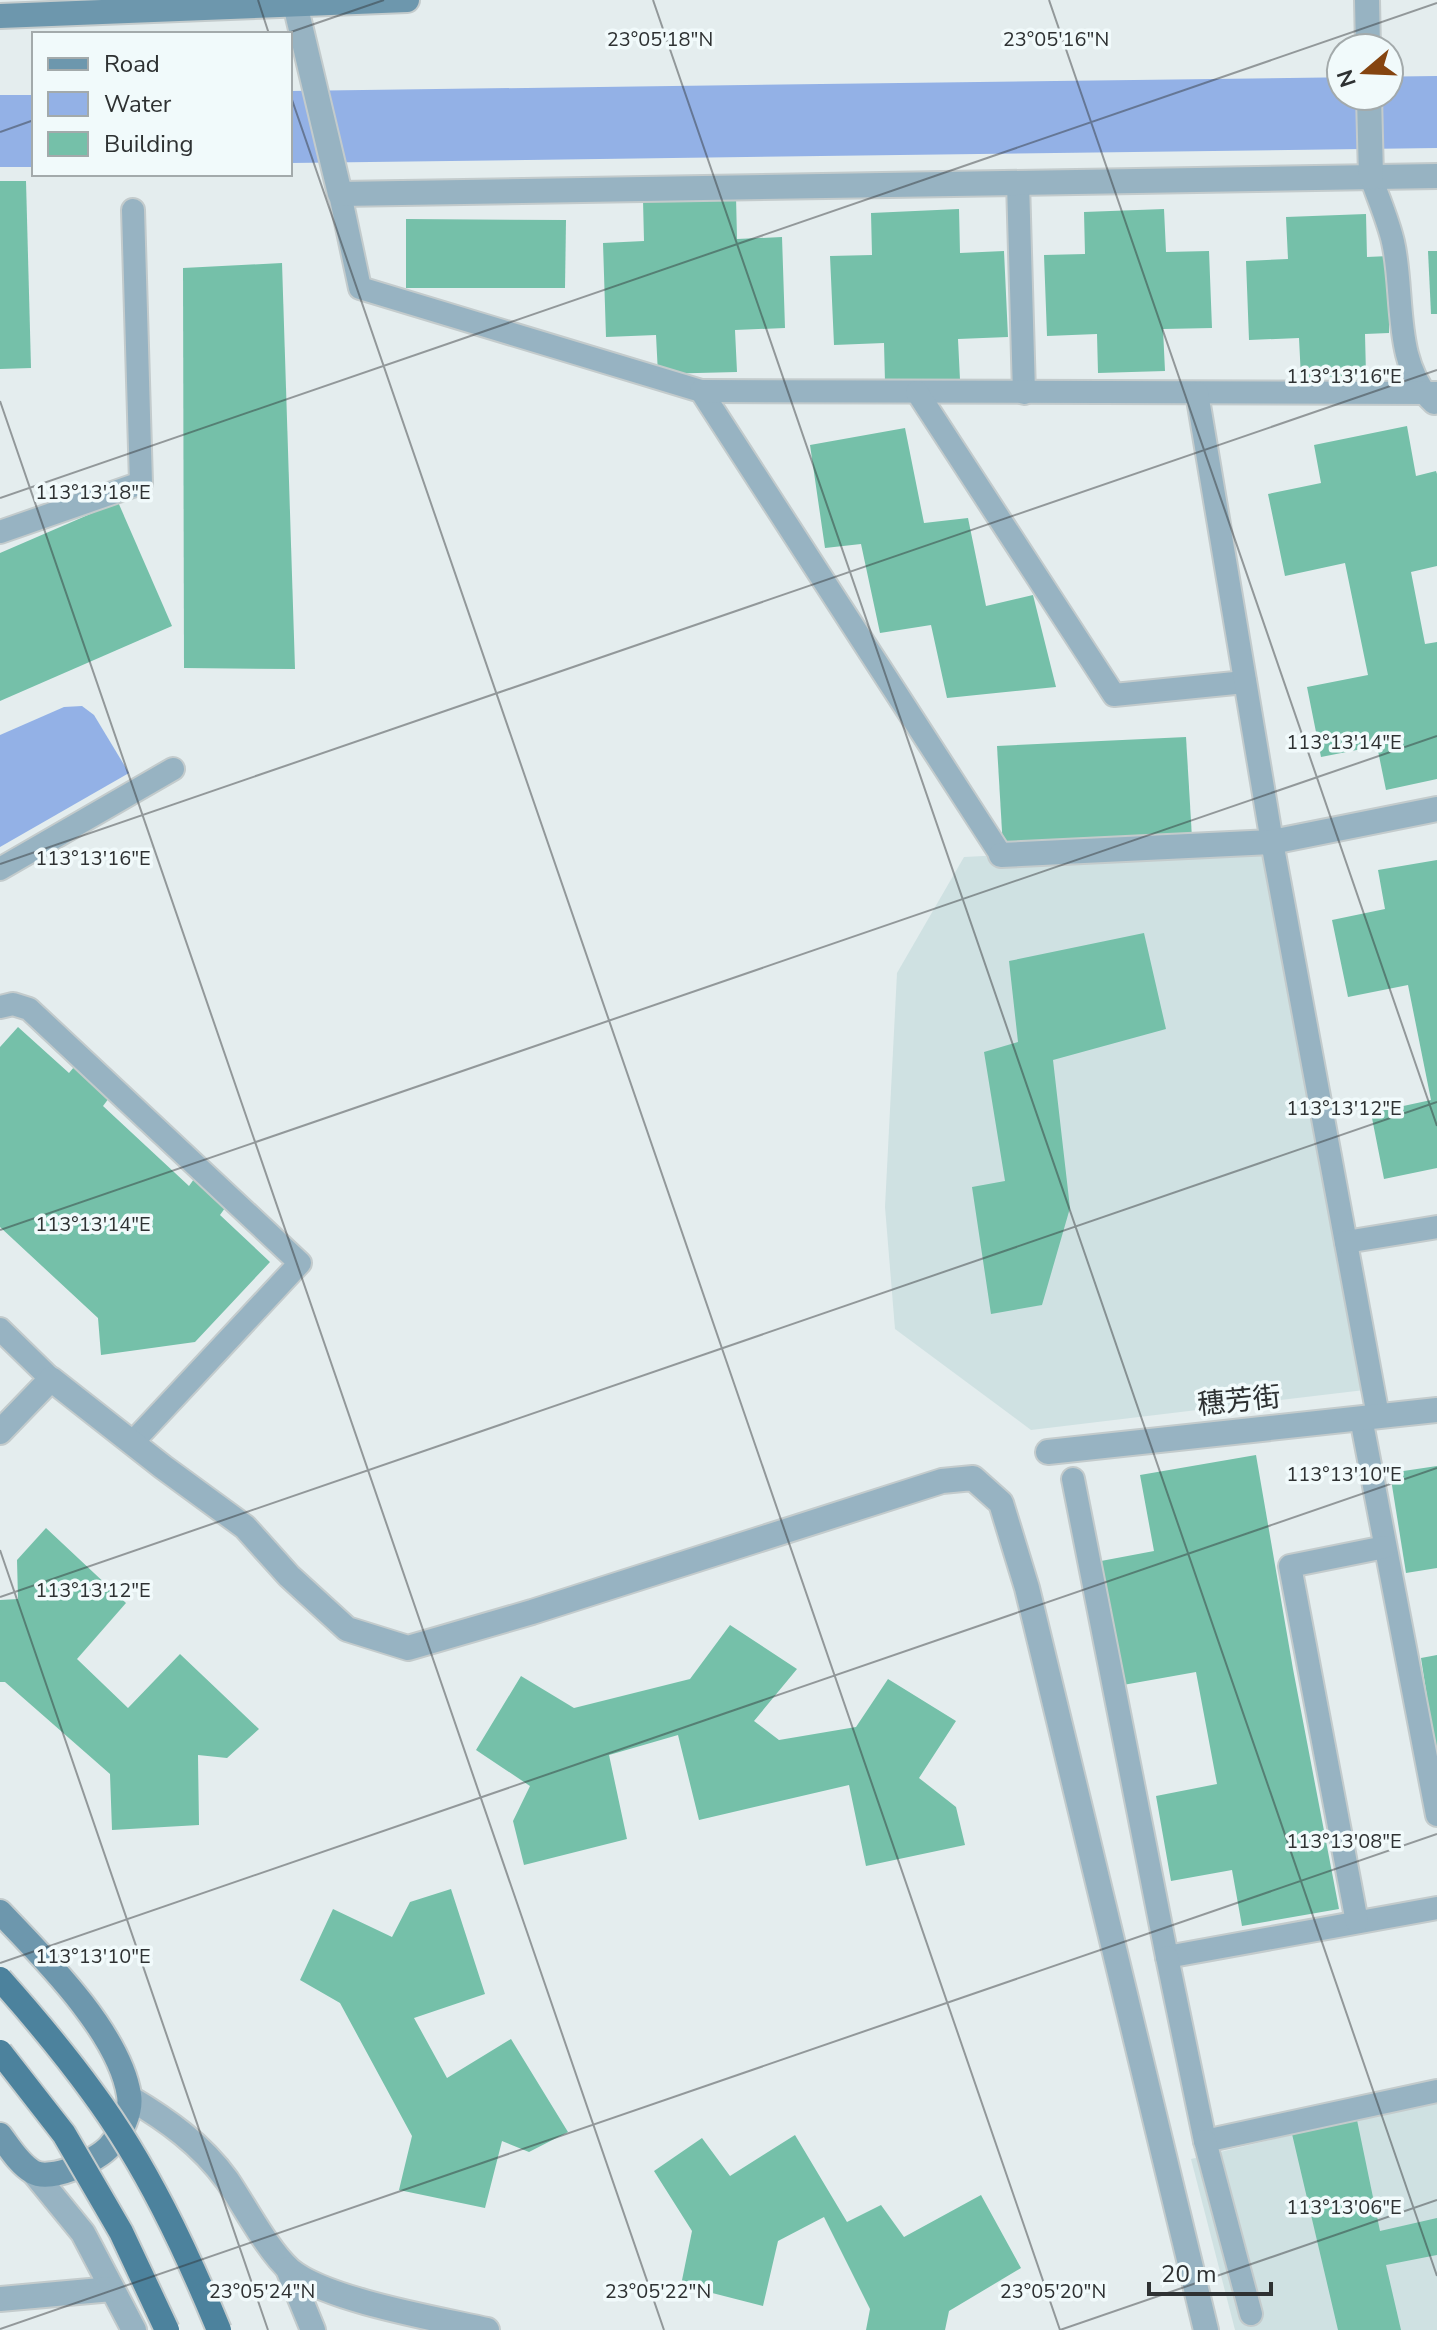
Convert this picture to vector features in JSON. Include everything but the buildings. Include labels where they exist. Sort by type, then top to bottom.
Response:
[{"type":"main road","points":[[0,1979],[95,2094],[188,2255],[219,2330]]},
{"type":"main road","points":[[0,2052],[64,2134],[121,2232],[167,2330]]},
{"type":"street","points":[[0,16],[407,0]]},
{"type":"street","points":[[1367,0],[1368,32]]},
{"type":"street","points":[[295,4],[340,194],[1437,176]]},
{"type":"street","points":[[1369,112],[1371,177]]},
{"type":"street","points":[[1001,855],[1272,842],[1437,809]]},
{"type":"street","points":[[0,1432],[51,1379],[245,1527],[289,1576],[347,1629],[408,1648],[532,1612],[942,1481],[973,1478],[1001,1503],[1027,1588],[1206,2330]]},
{"type":"street","name":"穗芳街","points":[[1048,1452],[1437,1410]]},
{"type":"street","points":[[0,1912],[97,2022],[123,2074],[130,2098],[128,2115],[110,2147],[84,2164],[53,2175],[34,2173]]},
{"type":"street","points":[[130,2098],[184,2133],[225,2178],[288,2269],[313,2330]]},
{"type":"street","points":[[0,2135],[83,2233],[134,2330]]},
{"type":"street","points":[[288,2269],[313,2286],[487,2330]]},
{"type":"street","points":[[0,2299],[112,2289]]},
{"type":"lane","points":[[1371,177],[1393,243],[1407,357],[1433,398]]},
{"type":"lane","points":[[1018,182],[1024,393]]},
{"type":"lane","points":[[340,194],[360,288],[701,391],[1197,393],[1433,398]]},
{"type":"lane","points":[[0,532],[141,483],[133,210]]},
{"type":"lane","points":[[701,391],[1001,855]]},
{"type":"lane","points":[[917,392],[1114,695],[1245,682]]},
{"type":"lane","points":[[1197,393],[1272,842],[1346,1242],[1385,1547],[1437,1815]]},
{"type":"lane","points":[[0,869],[173,769]]},
{"type":"lane","points":[[0,1007],[13,1004],[29,1009],[300,1263],[247,1303],[132,1443]]},
{"type":"lane","points":[[1346,1242],[1437,1227]]},
{"type":"lane","points":[[0,1329],[51,1379]]},
{"type":"lane","points":[[1073,1479],[1205,2141],[1251,2314]]},
{"type":"lane","points":[[1357,1922],[1290,1566],[1385,1547]]},
{"type":"lane","points":[[1167,1957],[1437,1908]]},
{"type":"lane","points":[[1205,2141],[1437,2091]]},
{"type":"shaded area","points":[[1272,842],[1373,1389],[1031,1430],[895,1329],[885,1207],[897,973],[964,857]]},
{"type":"shaded area","points":[[1437,2100],[1437,2330],[1235,2330],[1191,2159]]},
{"type":"water","points":[[82,706],[94,715],[129,773],[0,847],[0,735],[64,707]]},
{"type":"waterway","points":[[292,127],[1437,112]]},
{"type":"waterway","points":[[0,131],[32,131]]}]
